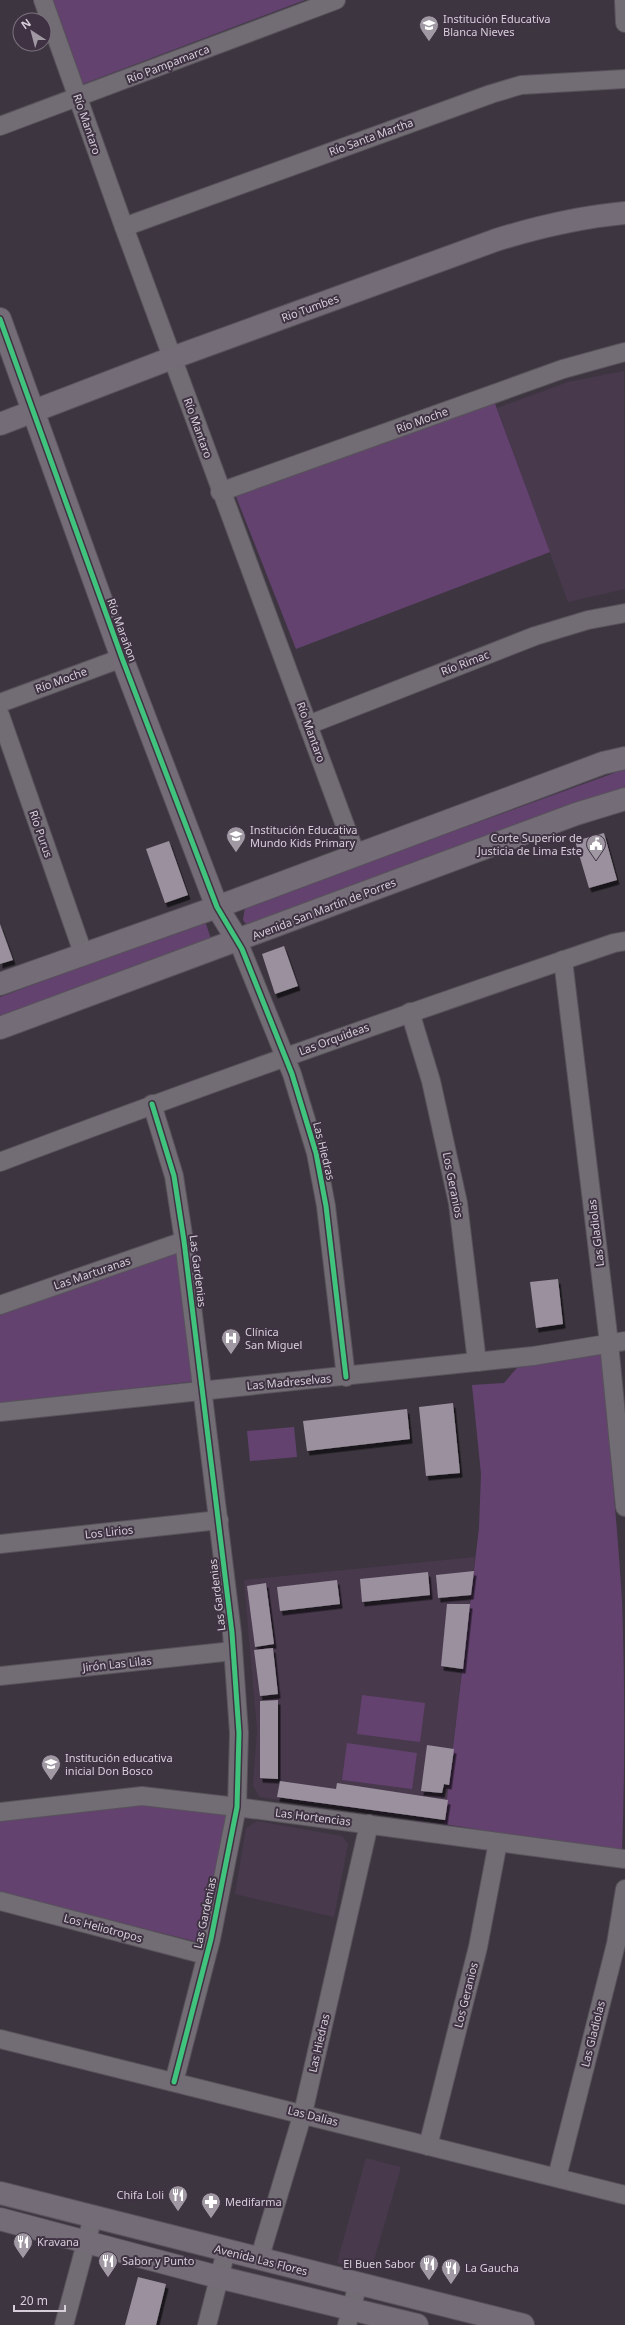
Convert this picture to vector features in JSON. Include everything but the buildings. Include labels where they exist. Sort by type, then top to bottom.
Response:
[{"type":"street","name":"Río Mantaro","points":[[43,0],[220,492],[356,855]]},
{"type":"street","name":"Río Pampamarca","points":[[0,126],[336,0]]},
{"type":"street","points":[[624,0],[625,23]]},
{"type":"street","name":"Río Santa Martha","points":[[124,227],[491,94],[521,86],[625,79]]},
{"type":"street","name":"Rio Tumbes","points":[[0,424],[172,358],[534,228],[595,216],[625,213]]},
{"type":"street","name":"Río Marañon","points":[[0,319],[4,341],[34,411],[122,658],[217,907],[238,941]]},
{"type":"street","name":"Río Moche","points":[[220,492],[563,369],[625,352]]},
{"type":"street","name":"Río Rimac","points":[[308,725],[535,636],[588,620],[625,613]]},
{"type":"street","name":"Río Moche","points":[[0,703],[122,658]]},
{"type":"street","name":"Río Purus","points":[[0,715],[83,953]]},
{"type":"street","points":[[0,984],[83,953],[217,907],[603,764],[625,758]]},
{"type":"street","name":"Avenida San Martín de Porres","points":[[0,1028],[238,941],[576,814],[625,799]]},
{"type":"street","name":"Las Hiedras","points":[[238,941],[285,1056],[318,1160],[326,1206],[346,1377]]},
{"type":"street","name":"Las Orquideas","points":[[0,1162],[152,1104],[285,1056],[563,960],[625,941]]},
{"type":"street","name":"Las Gladiolas","points":[[563,960],[617,1342],[625,1507]]},
{"type":"street","name":"Los Geranios","points":[[410,1012],[431,1080],[458,1203],[477,1362]]},
{"type":"street","name":"Las Gardenias","points":[[152,1104],[174,1176],[184,1240],[219,1520],[233,1651],[239,1733],[237,1807],[206,1955],[174,2082]]},
{"type":"street","name":"Las Marturanas","points":[[0,1305],[184,1240]]},
{"type":"street","name":"Las Madreselvas","points":[[0,1412],[202,1389],[346,1377],[533,1356],[617,1342]]},
{"type":"street","name":"Los Lirios","points":[[0,1544],[219,1520]]},
{"type":"street","name":"Jirón Las Lilas","points":[[0,1676],[233,1651]]},
{"type":"street","name":"Las Hortencias","points":[[0,1812],[142,1796],[369,1824],[625,1859]]},
{"type":"street","name":"Las Hiedras","points":[[259,2260],[303,2113],[369,1824]]},
{"type":"street","name":"Los Geranios","points":[[428,2146],[478,1947],[498,1842]]},
{"type":"street","name":"Las Gladiolas","points":[[557,2178],[616,1944],[625,1889]]},
{"type":"street","name":"Los Heliotropos","points":[[0,1902],[206,1955]]},
{"type":"street","name":"Las Dalias","points":[[0,2039],[303,2113],[625,2195]]},
{"type":"street","name":"Avenida Las Flores","points":[[0,2194],[358,2284],[492,2321],[523,2325]]},
{"type":"street","points":[[64,2325],[85,2242],[93,2217]]},
{"type":"street","points":[[0,2219],[218,2277],[349,2317],[417,2325]]},
{"type":"street","points":[[207,2325],[218,2277],[226,2251]]},
{"type":"street","points":[[349,2317],[358,2284]]},
{"type":"shaded area","points":[[53,0],[305,0],[83,84]]},
{"type":"shaded area","points":[[624,371],[625,589],[568,602],[497,408],[568,382]]},
{"type":"shaded area","points":[[494,401],[550,552],[296,649],[235,494]]},
{"type":"shaded area","points":[[625,769],[625,794],[249,928],[243,920],[245,907]]},
{"type":"shaded area","points":[[205,921],[212,942],[0,1021],[0,997]]},
{"type":"shaded area","points":[[180,1252],[196,1381],[0,1404],[0,1315]]},
{"type":"shaded area","points":[[601,1351],[622,1601],[624,1664],[624,1789],[622,1852],[444,1824],[479,1528],[481,1474],[472,1385],[504,1383],[522,1362]]},
{"type":"shaded area","points":[[294,1427],[297,1457],[250,1461],[247,1431]]},
{"type":"shaded area","points":[[475,1557],[444,1824],[260,1797],[253,1786],[257,1730],[244,1580]]},
{"type":"shaded area","points":[[362,1695],[425,1703],[420,1742],[357,1734]]},
{"type":"shaded area","points":[[347,1743],[417,1753],[412,1789],[342,1780]]},
{"type":"shaded area","points":[[143,1804],[228,1815],[202,1943],[0,1893],[0,1819]]},
{"type":"shaded area","points":[[257,1821],[342,1836],[348,1844],[334,1917],[235,1894],[246,1828]]},
{"type":"shaded area","points":[[366,2158],[401,2167],[371,2270],[337,2263]]},
{"type":"cycle path","points":[[0,319],[122,658],[217,907],[242,949],[292,1074],[316,1153],[326,1206],[346,1377]]},
{"type":"cycle path","points":[[152,1104],[174,1176],[184,1241],[232,1633],[239,1733],[237,1807],[211,1939],[174,2082]]},
{"type":"place","name":"Institución Educativa Blanca Nieves","points":[[429,42]]},
{"type":"place","name":"Institución Educativa Mundo Kids Primary","points":[[236,853]]},
{"type":"place","name":"Corte Superior de Justicia de Lima Este","points":[[596,861]]},
{"type":"place","name":"Clínica San Miguel","points":[[231,1355]]},
{"type":"place","name":"Institución educativa inicial Don Bosco","points":[[51,1781]]},
{"type":"place","name":"Chifa Loli","points":[[178,2212]]},
{"type":"place","name":"Medifarma","points":[[211,2219]]},
{"type":"place","name":"Kravana","points":[[23,2259]]},
{"type":"place","name":"Sabor y Punto","points":[[108,2278]]},
{"type":"place","name":"El Buen Sabor","points":[[429,2281]]},
{"type":"place","name":"La Gaucha","points":[[451,2285]]}]
